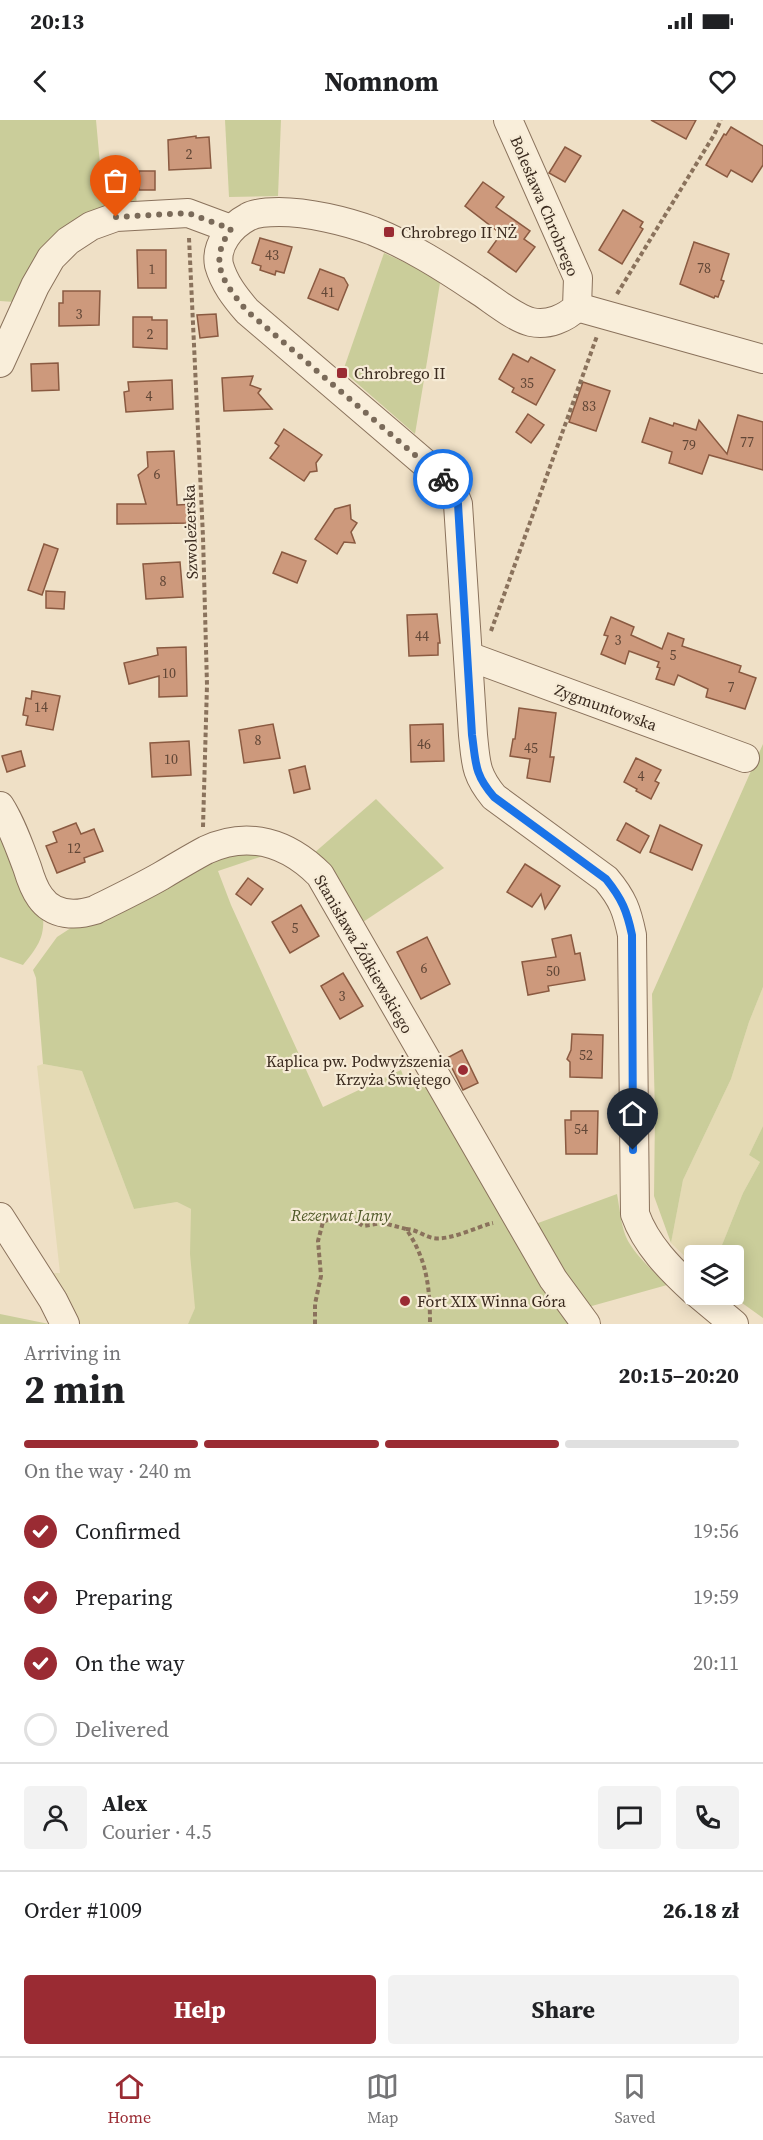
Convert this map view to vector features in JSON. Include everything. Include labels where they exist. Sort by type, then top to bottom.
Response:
[{"type":"street","name":"Bolesława Chrobrego","points":[[508,120],[578,278],[591,318]]},
{"type":"street","points":[[684,1282],[642,1232],[634,1214],[632,935],[627,910],[619,894],[606,879],[494,797],[477,772],[475,659],[458,504],[452,489],[441,477],[247,311],[228,287],[219,263],[221,243],[231,229],[249,216],[279,212],[329,218],[373,231],[429,258],[510,311],[531,322],[558,320],[569,314],[763,359]]},
{"type":"street","points":[[0,363],[35,286],[51,258],[68,241],[91,226],[116,217],[188,213],[231,229]]},
{"type":"street","name":"Zygmuntowska","points":[[475,659],[745,758]]},
{"type":"street","name":"Stanisława Żółkiewskiego","points":[[0,806],[10,822],[39,897],[49,907],[65,914],[81,914],[95,910],[207,850],[228,843],[259,841],[284,848],[304,860],[320,875],[553,1279],[586,1324]]},
{"type":"street","points":[[0,1217],[53,1300],[65,1324]]},
{"type":"street","points":[[711,1305],[734,1324]]},
{"type":"path","points":[[475,659],[480,647],[486,646],[598,333],[591,318],[609,305],[721,120]]},
{"type":"path","name":"Szwoleżerska","points":[[188,213],[204,560],[207,685],[203,833],[207,850]]},
{"type":"path","points":[[315,1324],[315,1304],[321,1276],[318,1241],[323,1222],[336,1216],[348,1216],[363,1226],[383,1223],[412,1229],[434,1238],[445,1238],[494,1222],[514,1210]]},
{"type":"path","points":[[406,1229],[423,1258],[430,1296],[430,1324]]},
{"type":"shaded area","points":[[763,987],[763,1126],[749,1155],[760,1162],[743,1193],[722,1245],[684,1245],[684,1255],[671,1243],[683,1180],[731,1079]]},
{"type":"shaded area","points":[[43,1064],[82,1071],[134,1209],[177,1202],[213,1220],[212,1271],[188,1324],[72,1324],[42,1273],[60,1273],[37,1066]]},
{"type":"green space","points":[[0,120],[96,120],[100,164],[133,164],[137,205],[100,214],[14,302],[0,301]]},
{"type":"green space","points":[[225,120],[281,120],[278,196],[229,197]]},
{"type":"green space","points":[[384,253],[415,267],[440,283],[415,434],[343,371]]},
{"type":"green space","points":[[763,744],[763,987],[731,1079],[683,1180],[671,1243],[654,1196],[655,1113],[652,994]]},
{"type":"green space","points":[[376,799],[444,868],[360,924],[313,854]]},
{"type":"green space","points":[[0,836],[43,917],[43,931],[39,943],[23,965],[0,957]]},
{"type":"green space","name":"Rezerwat Jamy","points":[[225,850],[278,851],[218,871],[231,905],[323,1107],[401,1070],[406,1083],[426,1075],[577,1324],[188,1324],[195,1308],[190,1254],[191,1209],[177,1202],[134,1209],[82,1071],[43,1064],[36,978],[33,970],[57,937],[77,924]]},
{"type":"green space","points":[[763,1126],[763,1318],[744,1304],[744,1245],[722,1245],[743,1193],[760,1162],[749,1155]]},
{"type":"green space","points":[[617,1194],[622,1225],[628,1241],[641,1259],[667,1285],[581,1309],[530,1226]]},
{"type":"green space","points":[[0,1314],[49,1324],[0,1324]]},
{"type":"building","points":[[651,120],[696,120],[686,139]]},
{"type":"building","points":[[731,127],[763,146],[763,165],[752,182],[731,170],[727,177],[706,165],[724,134],[726,135]]},
{"type":"building","points":[[196,136],[196,138],[209,137],[211,168],[169,170],[168,140]]},
{"type":"building","points":[[565,147],[581,156],[565,182],[549,173]]},
{"type":"building","points":[[139,171],[155,171],[155,190],[139,190]]},
{"type":"building","points":[[483,182],[504,197],[496,207],[530,231],[524,239],[535,247],[516,272],[488,252],[501,234],[465,206]]},
{"type":"building","points":[[623,210],[643,222],[640,227],[643,229],[622,264],[599,250]]},
{"type":"building","points":[[260,238],[292,247],[284,273],[276,271],[275,275],[260,270],[261,266],[252,263]]},
{"type":"building","points":[[694,242],[729,254],[721,280],[724,281],[718,297],[714,298],[680,284]]},
{"type":"building","points":[[137,250],[166,250],[166,288],[138,288]]},
{"type":"building","points":[[320,269],[344,278],[348,285],[338,310],[308,298]]},
{"type":"building","points":[[63,291],[100,291],[99,325],[59,326],[59,303],[63,303]]},
{"type":"building","points":[[216,314],[218,336],[200,338],[197,315]]},
{"type":"building","points":[[133,317],[167,320],[167,349],[133,347]]},
{"type":"building","points":[[513,354],[528,362],[531,357],[555,370],[536,405],[512,392],[514,388],[499,379]]},
{"type":"building","points":[[58,363],[59,390],[32,391],[31,364]]},
{"type":"building","points":[[253,376],[250,385],[261,389],[258,393],[272,409],[224,411],[222,378]]},
{"type":"building","points":[[172,380],[173,409],[126,412],[124,392],[129,391],[128,382]]},
{"type":"building","points":[[583,382],[610,391],[596,431],[569,422]]},
{"type":"building","points":[[528,414],[544,425],[531,443],[516,432]]},
{"type":"building","points":[[738,415],[763,422],[763,470],[709,455],[702,474],[669,463],[672,452],[642,442],[650,418],[673,426],[674,423],[696,430],[699,420],[727,454]]},
{"type":"building","points":[[284,429],[322,455],[316,463],[317,471],[310,472],[304,481],[270,458],[279,446],[275,443]]},
{"type":"building","points":[[174,451],[177,505],[194,504],[193,523],[117,524],[117,504],[146,504],[138,475],[148,467],[147,452]]},
{"type":"building","points":[[350,505],[351,519],[357,523],[351,532],[355,543],[344,542],[337,554],[315,539],[335,509]]},
{"type":"building","points":[[44,544],[58,549],[42,595],[28,590]]},
{"type":"building","points":[[282,552],[306,561],[297,583],[273,573]]},
{"type":"building","points":[[180,562],[183,597],[146,599],[143,564]]},
{"type":"building","points":[[46,591],[65,592],[64,609],[46,608]]},
{"type":"building","points":[[437,614],[440,643],[438,643],[438,655],[409,656],[407,615]]},
{"type":"building","points":[[611,617],[634,627],[631,635],[662,649],[668,633],[684,639],[682,646],[741,666],[739,672],[756,678],[745,709],[706,697],[708,689],[678,675],[674,685],[656,679],[660,668],[657,667],[659,662],[629,651],[625,664],[601,654],[608,636],[604,635]]},
{"type":"building","points":[[186,647],[187,696],[159,697],[159,676],[129,684],[124,663],[158,655],[157,648]]},
{"type":"building","points":[[32,691],[60,696],[53,730],[26,725],[28,716],[23,715],[26,698],[31,699]]},
{"type":"building","points":[[519,708],[556,713],[550,757],[554,757],[550,782],[527,778],[530,759],[510,756]]},
{"type":"building","points":[[273,724],[280,758],[244,763],[239,730]]},
{"type":"building","points":[[443,724],[444,761],[411,762],[410,725]]},
{"type":"building","points":[[189,741],[191,775],[152,777],[150,743]]},
{"type":"building","points":[[21,751],[25,766],[7,772],[2,756]]},
{"type":"building","points":[[636,758],[661,770],[655,781],[659,783],[651,799],[624,782]]},
{"type":"building","points":[[305,766],[310,789],[294,793],[289,770]]},
{"type":"building","points":[[76,823],[81,834],[94,829],[103,851],[84,858],[85,862],[57,873],[46,846],[57,842],[53,832]]},
{"type":"building","points":[[626,823],[649,836],[640,853],[617,840]]},
{"type":"building","points":[[660,825],[702,845],[692,870],[650,852]]},
{"type":"building","points":[[525,864],[560,886],[545,909],[541,894],[532,907],[507,892]]},
{"type":"building","points":[[248,878],[263,889],[251,905],[236,894]]},
{"type":"building","points":[[301,905],[319,936],[290,953],[272,922]]},
{"type":"building","points":[[571,935],[575,954],[580,953],[585,980],[548,986],[549,991],[528,995],[522,962],[556,957],[552,939]]},
{"type":"building","points":[[427,937],[450,984],[421,999],[397,952]]},
{"type":"building","points":[[343,973],[363,1006],[340,1019],[321,986]]},
{"type":"building","points":[[572,1034],[603,1035],[602,1078],[570,1077],[570,1062],[567,1059],[571,1050]]},
{"type":"building","name":"Kaplica pw. Podwyższenia Krzyża Świętego","points":[[462,1050],[478,1083],[463,1090],[447,1058]]},
{"type":"building","points":[[571,1111],[598,1111],[597,1154],[566,1154],[565,1120],[571,1120]]},
{"type":"way so far","points":[[116,217],[188,213],[231,229],[221,243],[219,263],[228,287],[247,311],[443,479]]},
{"type":"place","name":"Chrobrego II NŻ","points":[[389,232]]},
{"type":"place","name":"Chrobrego II","points":[[342,373]]},
{"type":"place","name":"Kaplica pw. Podwyższenia Krzyża Świętego","points":[[463,1070]]},
{"type":"place","name":"Fort XIX Winna Góra","points":[[405,1301]]},
{"type":"route","points":[[443,479],[452,489],[458,504],[472,735],[477,772],[494,797],[606,879],[619,894],[627,910],[632,935],[633,1150]]}]
